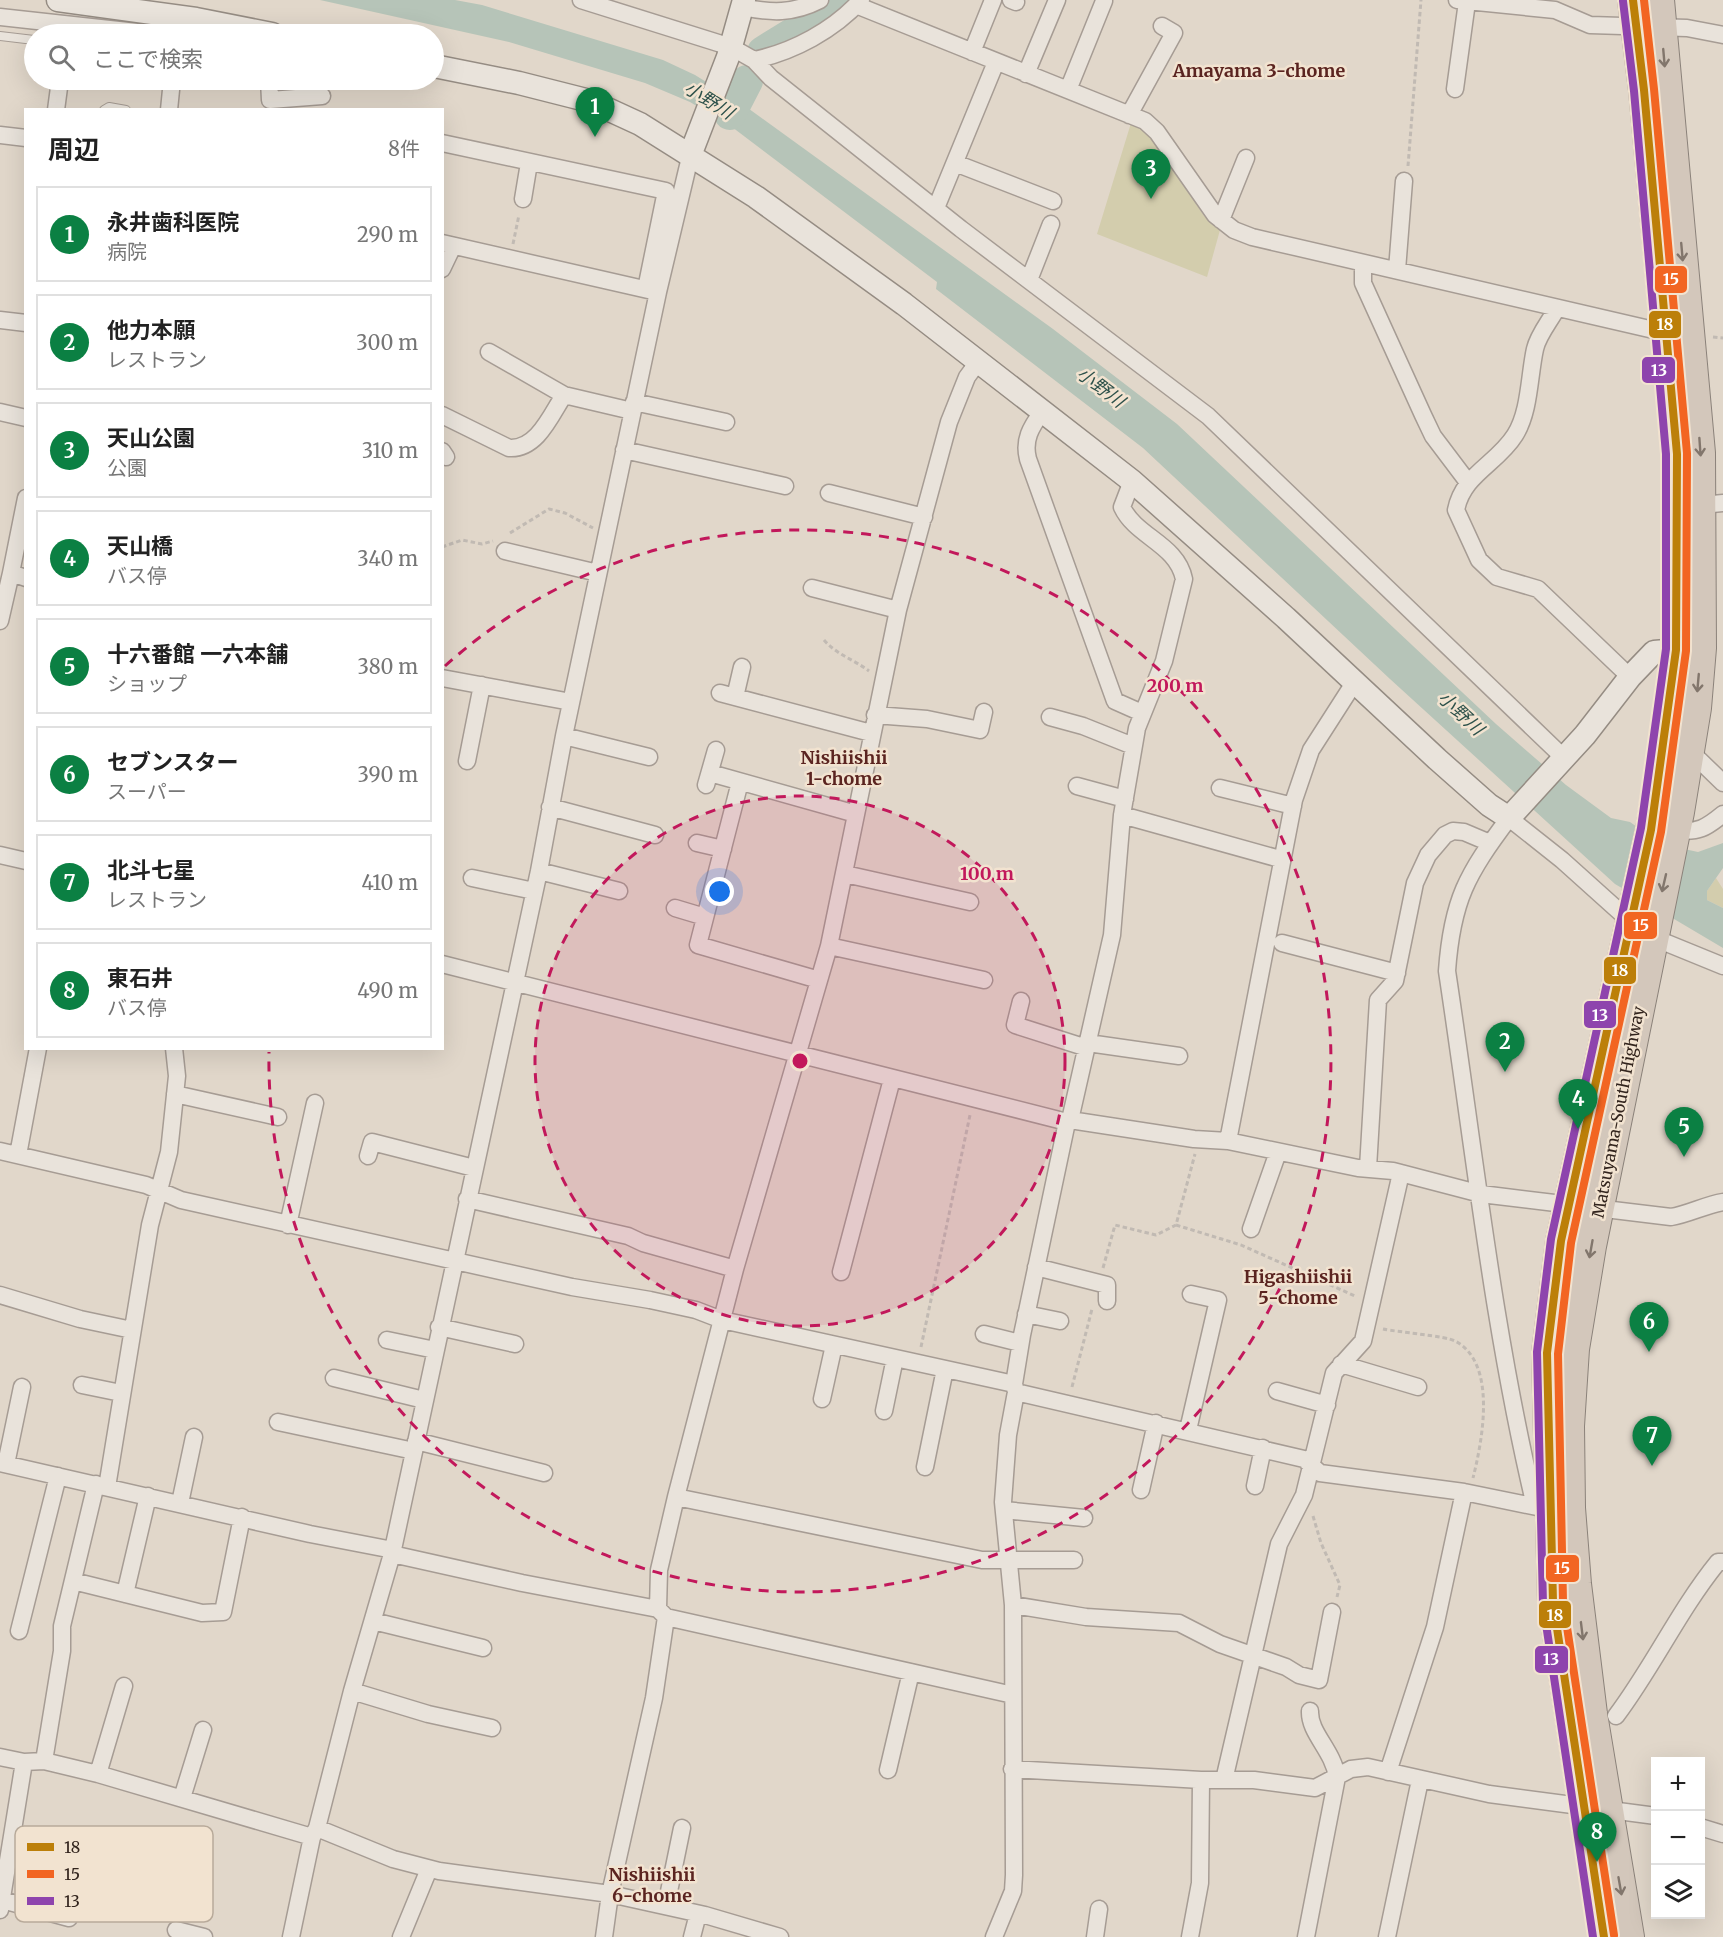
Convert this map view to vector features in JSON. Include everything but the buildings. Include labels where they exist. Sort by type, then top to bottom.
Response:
[{"type":"highway","name":"Matsuyama-South Highway","points":[[1604,1937],[1586,1667],[1552,1508],[1547,1353],[1561,1241],[1569,1204],[1689,750],[1688,649],[1700,505],[1700,453],[1678,334],[1647,14]]},
{"type":"highway","name":"Matsuyama-South Highway","points":[[1667,834],[1668,722],[1688,649]]},
{"type":"highway","name":"Matsuyama-South Highway","points":[[1552,1508],[1569,1426],[1574,1349],[1599,1208],[1643,923]]},
{"type":"highway","name":"Matsuyama-South Highway","points":[[1594,1806],[1629,1937]]},
{"type":"street","points":[[58,0],[221,24]]},
{"type":"street","points":[[582,0],[754,60],[780,55],[844,18],[859,3],[996,62],[1145,121],[1157,132],[1221,220],[1234,230],[1252,237],[1678,334]]},
{"type":"street","points":[[652,291],[693,147],[729,52],[743,3],[773,13],[796,10],[820,0]]},
{"type":"street","points":[[972,52],[993,0]]},
{"type":"street","points":[[1026,74],[1057,0]]},
{"type":"street","points":[[1068,90],[1104,1]]},
{"type":"street","points":[[1455,89],[1462,1],[1555,10],[1590,25],[1647,14],[1687,28],[1723,35]]},
{"type":"street","points":[[0,16],[41,24]]},
{"type":"street","points":[[1129,115],[1174,33],[1162,26]]},
{"type":"street","points":[[754,60],[771,78],[936,208],[1208,416],[1560,760]]},
{"type":"street","points":[[936,208],[996,62]]},
{"type":"street","points":[[444,68],[519,83],[590,102],[693,147],[1132,481],[1286,618],[1489,805],[1512,814],[1562,860],[1643,923],[1723,966]]},
{"type":"street","points":[[56,108],[59,90]]},
{"type":"street","points":[[169,108],[171,90]]},
{"type":"street","points":[[270,90],[270,100],[322,96]]},
{"type":"street","points":[[0,135],[24,138]]},
{"type":"street","points":[[291,1937],[315,1832],[352,1691],[393,1552],[453,1262],[534,891],[633,407],[666,191],[444,143]]},
{"type":"street","points":[[1221,220],[1246,158]]},
{"type":"street","points":[[522,199],[530,163]]},
{"type":"street","points":[[955,163],[1053,201]]},
{"type":"street","points":[[1397,270],[1404,181]]},
{"type":"street","points":[[1029,280],[1051,224]]},
{"type":"street","points":[[444,261],[448,244],[652,291]]},
{"type":"street","points":[[1363,262],[1363,283],[1433,436],[1467,481]]},
{"type":"street","points":[[1557,308],[1536,346],[1522,419],[1516,434],[1496,458],[1467,481],[1456,510],[1479,560],[1497,577],[1538,589],[1630,677]]},
{"type":"street","points":[[0,320],[24,324]]},
{"type":"street","points":[[489,352],[564,395],[726,422]]},
{"type":"street","points":[[604,1937],[610,1894],[654,1698],[662,1613],[660,1570],[676,1497],[735,1269],[829,946],[897,610],[950,422],[967,377],[978,362]]},
{"type":"street","points":[[444,416],[509,448],[519,448],[535,438],[564,395]]},
{"type":"street","points":[[0,412],[24,418]]},
{"type":"street","points":[[1042,412],[1028,432],[1026,451],[1028,459],[1115,701],[1142,713]]},
{"type":"street","points":[[624,450],[785,486]]},
{"type":"street","points":[[994,1937],[1013,1890],[1013,1605],[1004,1510],[1008,1435],[1020,1343],[1112,935],[1124,807],[1133,746],[1142,713],[1164,661],[1184,579],[1181,567],[1172,554],[1127,518],[1122,507],[1132,481]]},
{"type":"street","points":[[829,493],[924,517]]},
{"type":"street","points":[[0,621],[18,576],[24,518]]},
{"type":"street","points":[[503,541],[598,573]]},
{"type":"street","points":[[812,588],[897,610]]},
{"type":"street","points":[[1552,1508],[1511,1397],[1447,971],[1449,936],[1457,902],[1469,876],[1512,814],[1585,735],[1630,677],[1654,652],[1688,649]]},
{"type":"street","points":[[742,667],[727,695],[872,734]]},
{"type":"street","points":[[444,678],[571,702]]},
{"type":"street","points":[[1228,1141],[1280,859],[1293,806],[1306,760],[1354,683]]},
{"type":"street","points":[[467,761],[482,685]]},
{"type":"street","points":[[875,715],[927,719],[980,730],[984,712]]},
{"type":"street","points":[[1050,717],[1083,726],[1133,746]]},
{"type":"street","points":[[564,736],[649,758]]},
{"type":"street","points":[[716,750],[708,779],[740,782],[856,814]]},
{"type":"street","points":[[1689,750],[1723,783]]},
{"type":"street","points":[[740,782],[698,945],[819,980]]},
{"type":"street","points":[[1077,786],[1124,807],[1280,859]]},
{"type":"street","points":[[1220,788],[1293,806]]},
{"type":"street","points":[[550,807],[655,835]]},
{"type":"street","points":[[1667,834],[1700,831],[1723,814]]},
{"type":"street","points":[[1368,1168],[1378,1000],[1391,988],[1397,973],[1415,883],[1428,855],[1445,835],[1453,831],[1464,832],[1490,843]]},
{"type":"street","points":[[698,843],[723,849]]},
{"type":"street","points":[[0,855],[24,861]]},
{"type":"street","points":[[538,871],[619,891]]},
{"type":"street","points":[[845,874],[970,902]]},
{"type":"street","points":[[472,878],[534,891]]},
{"type":"street","points":[[675,908],[705,917]]},
{"type":"street","points":[[1282,943],[1397,973]]},
{"type":"street","points":[[829,946],[984,980]]},
{"type":"street","points":[[444,965],[632,1010],[892,1079],[1069,1121],[1228,1141],[1401,1173],[1480,1194],[1671,1217],[1691,1214],[1710,1204],[1723,1202]]},
{"type":"street","points":[[1021,1001],[1015,1025],[1087,1045],[1179,1056]]},
{"type":"street","points":[[18,1155],[38,1050]]},
{"type":"street","points":[[44,1761],[62,1651],[62,1626],[101,1485],[121,1393],[150,1225],[169,1152],[177,1076],[174,1050]]},
{"type":"street","points":[[841,1272],[892,1079]]},
{"type":"street","points":[[175,1094],[278,1117]]},
{"type":"street","points":[[288,1225],[315,1103]]},
{"type":"street","points":[[368,1156],[372,1142],[474,1168]]},
{"type":"street","points":[[0,1151],[146,1185],[181,1200],[288,1225],[572,1287],[696,1310],[722,1320],[945,1369],[1068,1404],[1188,1430],[1304,1459],[1320,1473],[1467,1493],[1552,1508]]},
{"type":"street","points":[[1251,1229],[1278,1152]]},
{"type":"street","points":[[1224,1780],[1282,1533],[1305,1495],[1334,1373],[1359,1349],[1372,1303],[1401,1173]]},
{"type":"street","points":[[467,1199],[628,1236],[643,1243],[735,1269]]},
{"type":"street","points":[[1036,1268],[1107,1285],[1107,1301]]},
{"type":"street","points":[[1188,1430],[1218,1300],[1191,1294]]},
{"type":"street","points":[[0,1295],[80,1319],[132,1330]]},
{"type":"street","points":[[1026,1314],[1060,1321]]},
{"type":"street","points":[[439,1328],[515,1344]]},
{"type":"street","points":[[984,1334],[1020,1343]]},
{"type":"street","points":[[387,1340],[435,1350]]},
{"type":"street","points":[[822,1399],[834,1345]]},
{"type":"street","points":[[884,1411],[896,1358]]},
{"type":"street","points":[[1341,1364],[1418,1387]]},
{"type":"street","points":[[925,1467],[945,1369]]},
{"type":"street","points":[[334,1378],[424,1400]]},
{"type":"street","points":[[82,1385],[121,1393]]},
{"type":"street","points":[[22,1387],[3,1464],[1013,1695]]},
{"type":"street","points":[[1277,1391],[1327,1405]]},
{"type":"street","points":[[278,1422],[535,1465]]},
{"type":"street","points":[[1141,1490],[1156,1423]]},
{"type":"street","points":[[914,1436],[931,1439]]},
{"type":"street","points":[[180,1503],[194,1437]]},
{"type":"street","points":[[1255,1486],[1263,1448]]},
{"type":"street","points":[[19,1631],[58,1476]]},
{"type":"street","points":[[1388,1772],[1435,1627],[1467,1493]]},
{"type":"street","points":[[125,1594],[148,1496]]},
{"type":"street","points":[[676,1497],[982,1560],[1074,1560]]},
{"type":"street","points":[[1004,1510],[1084,1518]]},
{"type":"street","points":[[73,1581],[202,1613],[223,1612],[242,1517]]},
{"type":"street","points":[[1616,1716],[1639,1686],[1697,1588],[1718,1562],[1723,1562]]},
{"type":"street","points":[[1013,1605],[1086,1617],[1179,1623],[1220,1644],[1286,1667],[1299,1676],[1319,1680],[1332,1612]]},
{"type":"street","points":[[373,1621],[483,1648]]},
{"type":"street","points":[[888,1770],[910,1672]]},
{"type":"street","points":[[99,1774],[124,1686]]},
{"type":"street","points":[[352,1691],[428,1714],[492,1728]]},
{"type":"street","points":[[1306,1937],[1337,1777],[1330,1752],[1311,1725],[1310,1711]]},
{"type":"street","points":[[182,1798],[203,1730]]},
{"type":"street","points":[[0,1757],[24,1762],[44,1761],[99,1774],[315,1832],[429,1869],[610,1894],[698,1914],[780,1937]]},
{"type":"street","points":[[1,1905],[24,1762]]},
{"type":"street","points":[[1012,1769],[1201,1780],[1254,1780],[1315,1788],[1360,1766],[1489,1794],[1651,1815]]},
{"type":"street","points":[[1190,1937],[1200,1883],[1201,1780]]},
{"type":"street","points":[[1387,1937],[1420,1780]]},
{"type":"street","points":[[666,1906],[682,1828]]},
{"type":"street","points":[[1705,1828],[1723,1834]]},
{"type":"street","points":[[401,1937],[429,1869]]},
{"type":"street","points":[[1095,1937],[1099,1909]]},
{"type":"street","points":[[692,1937],[698,1914]]},
{"type":"lane","points":[[0,36],[24,39]]},
{"type":"path","points":[[1404,181],[1407,177],[1421,0]]},
{"type":"path","points":[[510,259],[522,199]]},
{"type":"path","points":[[444,546],[462,540],[482,544],[503,541],[542,511],[549,509],[565,513],[607,533]]},
{"type":"path","points":[[824,640],[835,653],[856,661],[871,672],[884,676]]},
{"type":"path","points":[[918,1363],[974,1099]]},
{"type":"path","points":[[1176,1225],[1199,1139]]},
{"type":"path","points":[[1068,1404],[1115,1225],[1156,1235],[1176,1225],[1241,1245],[1372,1303]]},
{"type":"path","points":[[1366,1326],[1455,1341],[1467,1351],[1477,1367],[1482,1386],[1484,1427],[1467,1493]]},
{"type":"path","points":[[1305,1495],[1315,1519],[1321,1543],[1340,1585],[1332,1612]]},
{"type":"shaded area","points":[[1131,123],[1152,135],[1206,218],[1220,230],[1207,277],[1097,234]]},
{"type":"shaded area","points":[[1716,878],[1723,889],[1723,908],[1707,900],[1707,891]]},
{"type":"water","name":"小野川","points":[[320,0],[455,0],[482,5],[663,60],[695,75],[745,106],[1053,329],[1177,424],[1496,724],[1566,785],[1611,818],[1630,822],[1661,844],[1698,852],[1723,843],[1723,868],[1707,891],[1707,900],[1723,908],[1723,948],[1615,884],[1390,679],[1143,448],[936,289],[937,282],[732,127],[690,102],[645,83],[509,42],[444,28],[444,24],[428,24]]},
{"type":"waterway","points":[[763,52],[823,15],[842,0]]},
{"type":"waterway","name":"小野川","points":[[730,114],[747,81]]},
{"type":"transit line","name":"18","points":[[1604,1937],[1553,1602],[1547,1353],[1561,1241],[1651,830],[1676,650],[1677,454],[1644,90],[1633,0]]},
{"type":"transit line","name":"15","points":[[1614,1935],[1563,1601],[1558,1354],[1571,1243],[1661,832],[1686,651],[1687,453],[1644,0]]},
{"type":"transit line","name":"13","points":[[1593,1937],[1543,1604],[1537,1352],[1551,1239],[1641,828],[1666,649],[1666,454],[1634,91],[1623,1]]},
{"type":"place","name":"永井歯科医院","points":[[595,137]]},
{"type":"place","name":"天山公園","points":[[1151,199]]},
{"type":"place","name":"他力本願","points":[[1505,1072]]},
{"type":"place","name":"天山橋","points":[[1578,1129]]},
{"type":"place","name":"十六番館 一六本舗","points":[[1684,1157]]},
{"type":"place","name":"セブンスター","points":[[1649,1352]]},
{"type":"place","name":"北斗七星","points":[[1652,1466]]},
{"type":"place","name":"東石井","points":[[1597,1862]]},
{"type":"district","name":"Amayama 3-chome","points":[[1259,70]]},
{"type":"district","name":"Nishiishii 1-chome","points":[[844,768]]},
{"type":"district","name":"Higashiishii 5-chome","points":[[1298,1286]]},
{"type":"district","name":"Nishiishii 6-chome","points":[[652,1884]]}]
